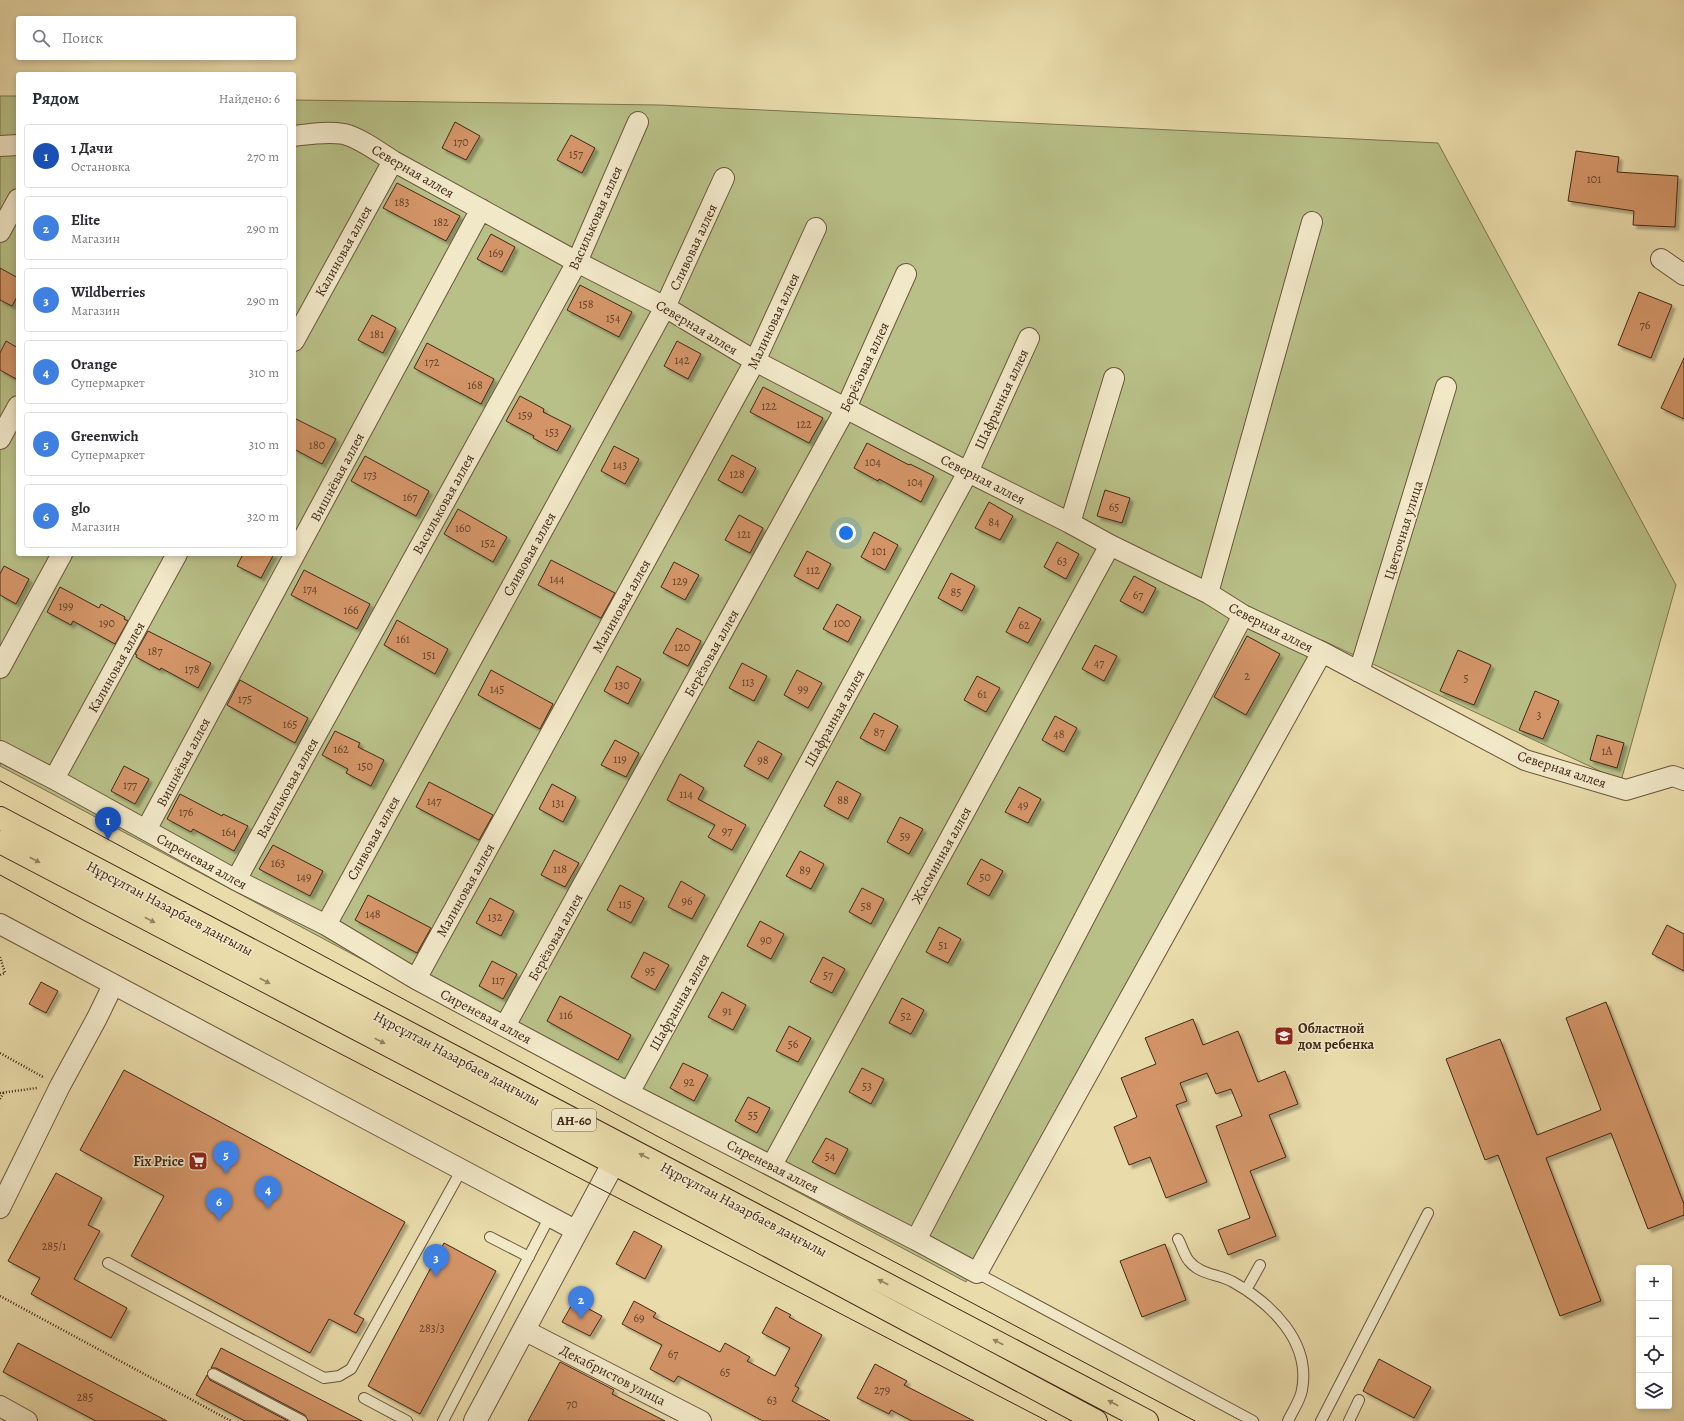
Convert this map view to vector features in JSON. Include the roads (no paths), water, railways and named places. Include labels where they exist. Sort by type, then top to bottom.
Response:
[{"type":"main road","name":"Нұрсұлтан Назарбаев даңғылы","points":[[0,818],[618,1154],[1096,1421]]},
{"type":"main road","name":"Нұрсұлтан Назарбаев даңғылы","points":[[0,842],[1148,1421]]},
{"type":"street","name":"Васильковая аллея","points":[[236,880],[577,262],[638,122]]},
{"type":"street","name":"Северная аллея","points":[[296,136],[317,133],[344,134],[372,147],[393,161],[577,262],[665,307],[756,361],[1110,545],[1208,593],[1243,615],[1322,652],[1525,760],[1626,790],[1673,776],[1684,780]]},
{"type":"street","points":[[0,146],[16,145]]},
{"type":"street","name":"Калиновая аллея","points":[[296,337],[393,161]]},
{"type":"street","name":"Сливовая аллея","points":[[326,925],[665,307],[724,178]]},
{"type":"street","points":[[0,232],[16,203]]},
{"type":"street","name":"Вишнёвая аллея","points":[[296,552],[481,209]]},
{"type":"street","points":[[1208,593],[1312,222]]},
{"type":"street","name":"Малиновая аллея","points":[[416,979],[756,361],[816,228]]},
{"type":"street","points":[[1661,259],[1684,276]]},
{"type":"street","name":"Берёзовая аллея","points":[[505,1026],[846,408],[906,274]]},
{"type":"street","name":"Шафранная аллея","points":[[629,1093],[968,472],[1029,338]]},
{"type":"street","points":[[1070,523],[1114,378]]},
{"type":"street","name":"Цветочная улица","points":[[1359,672],[1446,387]]},
{"type":"street","points":[[0,439],[16,410]]},
{"type":"street","name":"Жасминная аллея","points":[[772,1165],[1110,545]]},
{"type":"street","points":[[0,668],[61,556]]},
{"type":"street","name":"Калиновая аллея","points":[[54,779],[176,556]]},
{"type":"street","name":"Вишнёвая аллея","points":[[146,830],[294,556]]},
{"type":"street","points":[[916,1240],[1243,615]]},
{"type":"street","points":[[977,1273],[1322,652]]},
{"type":"street","name":"Сиреневая аллея","points":[[0,751],[54,779],[236,880],[326,925],[416,979],[629,1093],[772,1165],[977,1273]]},
{"type":"street","points":[[0,924],[577,1231]]},
{"type":"street","points":[[0,1208],[60,1086],[113,985]]},
{"type":"street","points":[[475,1421],[618,1154]]},
{"type":"street","name":"Декабристов улица","points":[[524,1330],[701,1421]]},
{"type":"street","points":[[0,1406],[26,1421]]},
{"type":"lane","points":[[108,1263],[324,1378],[339,1376],[351,1369],[462,1169]]},
{"type":"lane","points":[[1320,1421],[1428,1212]]},
{"type":"lane","points":[[444,1421],[550,1216]]},
{"type":"lane","points":[[490,1237],[529,1257]]},
{"type":"lane","points":[[1178,1239],[1188,1261],[1197,1269],[1230,1280],[1255,1295],[1285,1325],[1295,1341],[1304,1367],[1302,1392],[1288,1421]]},
{"type":"lane","points":[[1246,1290],[1260,1265]]},
{"type":"lane","points":[[977,1273],[1253,1421]]},
{"type":"lane","points":[[214,1374],[302,1421]]},
{"type":"lane","points":[[364,1398],[407,1421]]},
{"type":"lane","points":[[1349,1421],[1359,1400]]},
{"type":"tram line","points":[[0,781],[655,1135],[1195,1421]]},
{"type":"tram line","points":[[0,875],[83,920],[1047,1421]]},
{"type":"place","name":"1 Дачи","points":[[108,840]]},
{"type":"place","name":"Областной дом ребенка","points":[[1284,1036]]},
{"type":"place","name":"Fix Price","points":[[198,1161]]},
{"type":"place","name":"Greenwich","points":[[226,1174]]},
{"type":"place","name":"Orange","points":[[268,1209]]},
{"type":"place","name":"glo","points":[[219,1221]]},
{"type":"place","name":"Wildberries","points":[[436,1277]]},
{"type":"place","name":"Elite","points":[[581,1319]]}]
